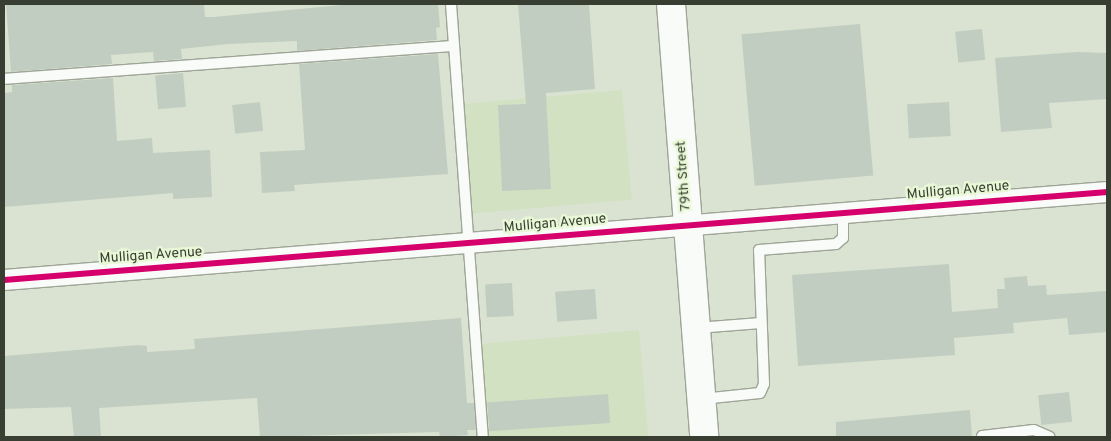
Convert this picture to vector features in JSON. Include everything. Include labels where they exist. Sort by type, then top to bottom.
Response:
[{"type":"main road","name":"79th Street","points":[[671,4],[704,437]]},
{"type":"street","name":"Mulligan Avenue","points":[[4,280],[1107,192]]},
{"type":"lane","points":[[451,4],[483,437]]},
{"type":"lane","points":[[4,79],[454,46]]},
{"type":"lane","points":[[701,399],[760,393],[764,384],[760,323],[759,250],[836,244],[843,238],[842,213]]},
{"type":"lane","points":[[696,328],[760,323]]},
{"type":"lane","points":[[982,436],[1034,430],[1050,437]]},
{"type":"shaded area","points":[[622,90],[632,200],[468,214],[459,104]]},
{"type":"shaded area","points":[[639,330],[648,437],[485,437],[477,344]]},
{"type":"building","points":[[6,4],[204,4],[205,17],[213,17],[352,4],[438,4],[440,27],[436,28],[437,40],[297,51],[297,41],[228,44],[181,49],[182,59],[154,61],[153,52],[111,55],[112,64],[11,72]]},
{"type":"building","points":[[518,4],[589,4],[595,89],[546,93],[551,189],[502,191],[498,105],[526,104]]},
{"type":"building","points":[[860,24],[873,175],[755,186],[741,34]]},
{"type":"building","points":[[982,29],[985,60],[958,63],[955,32]]},
{"type":"building","points":[[1077,52],[1107,53],[1107,99],[1049,103],[1052,128],[1001,132],[995,58]]},
{"type":"building","points":[[438,54],[448,174],[294,185],[295,191],[262,193],[260,152],[305,150],[299,64]]},
{"type":"building","points":[[183,73],[186,107],[158,109],[155,75]]},
{"type":"building","points":[[113,78],[117,141],[152,138],[153,153],[210,150],[212,197],[173,199],[173,193],[4,207],[4,93],[12,92],[12,85]]},
{"type":"building","points":[[260,102],[263,131],[235,134],[232,105]]},
{"type":"building","points":[[949,102],[951,136],[909,138],[907,104]]},
{"type":"building","points":[[949,264],[952,312],[998,308],[997,289],[1005,289],[1004,278],[1027,276],[1028,286],[1046,285],[1047,295],[1107,291],[1107,332],[1069,335],[1067,318],[1013,323],[1014,333],[954,338],[955,355],[798,366],[792,275]]},
{"type":"building","points":[[512,283],[514,316],[487,317],[485,284]]},
{"type":"building","points":[[595,289],[597,319],[557,322],[555,292]]},
{"type":"building","points":[[461,318],[467,403],[474,403],[476,430],[467,430],[468,435],[440,437],[439,432],[260,437],[257,398],[99,408],[101,437],[74,437],[71,407],[4,409],[4,356],[138,345],[147,346],[147,352],[195,349],[194,339]]},
{"type":"building","points":[[1069,392],[1072,422],[1041,425],[1038,395]]},
{"type":"building","points":[[608,394],[610,423],[489,431],[487,402]]},
{"type":"building","points":[[970,410],[972,437],[836,437],[836,422]]},
{"type":"cycle path","points":[[4,280],[1107,192]]}]
